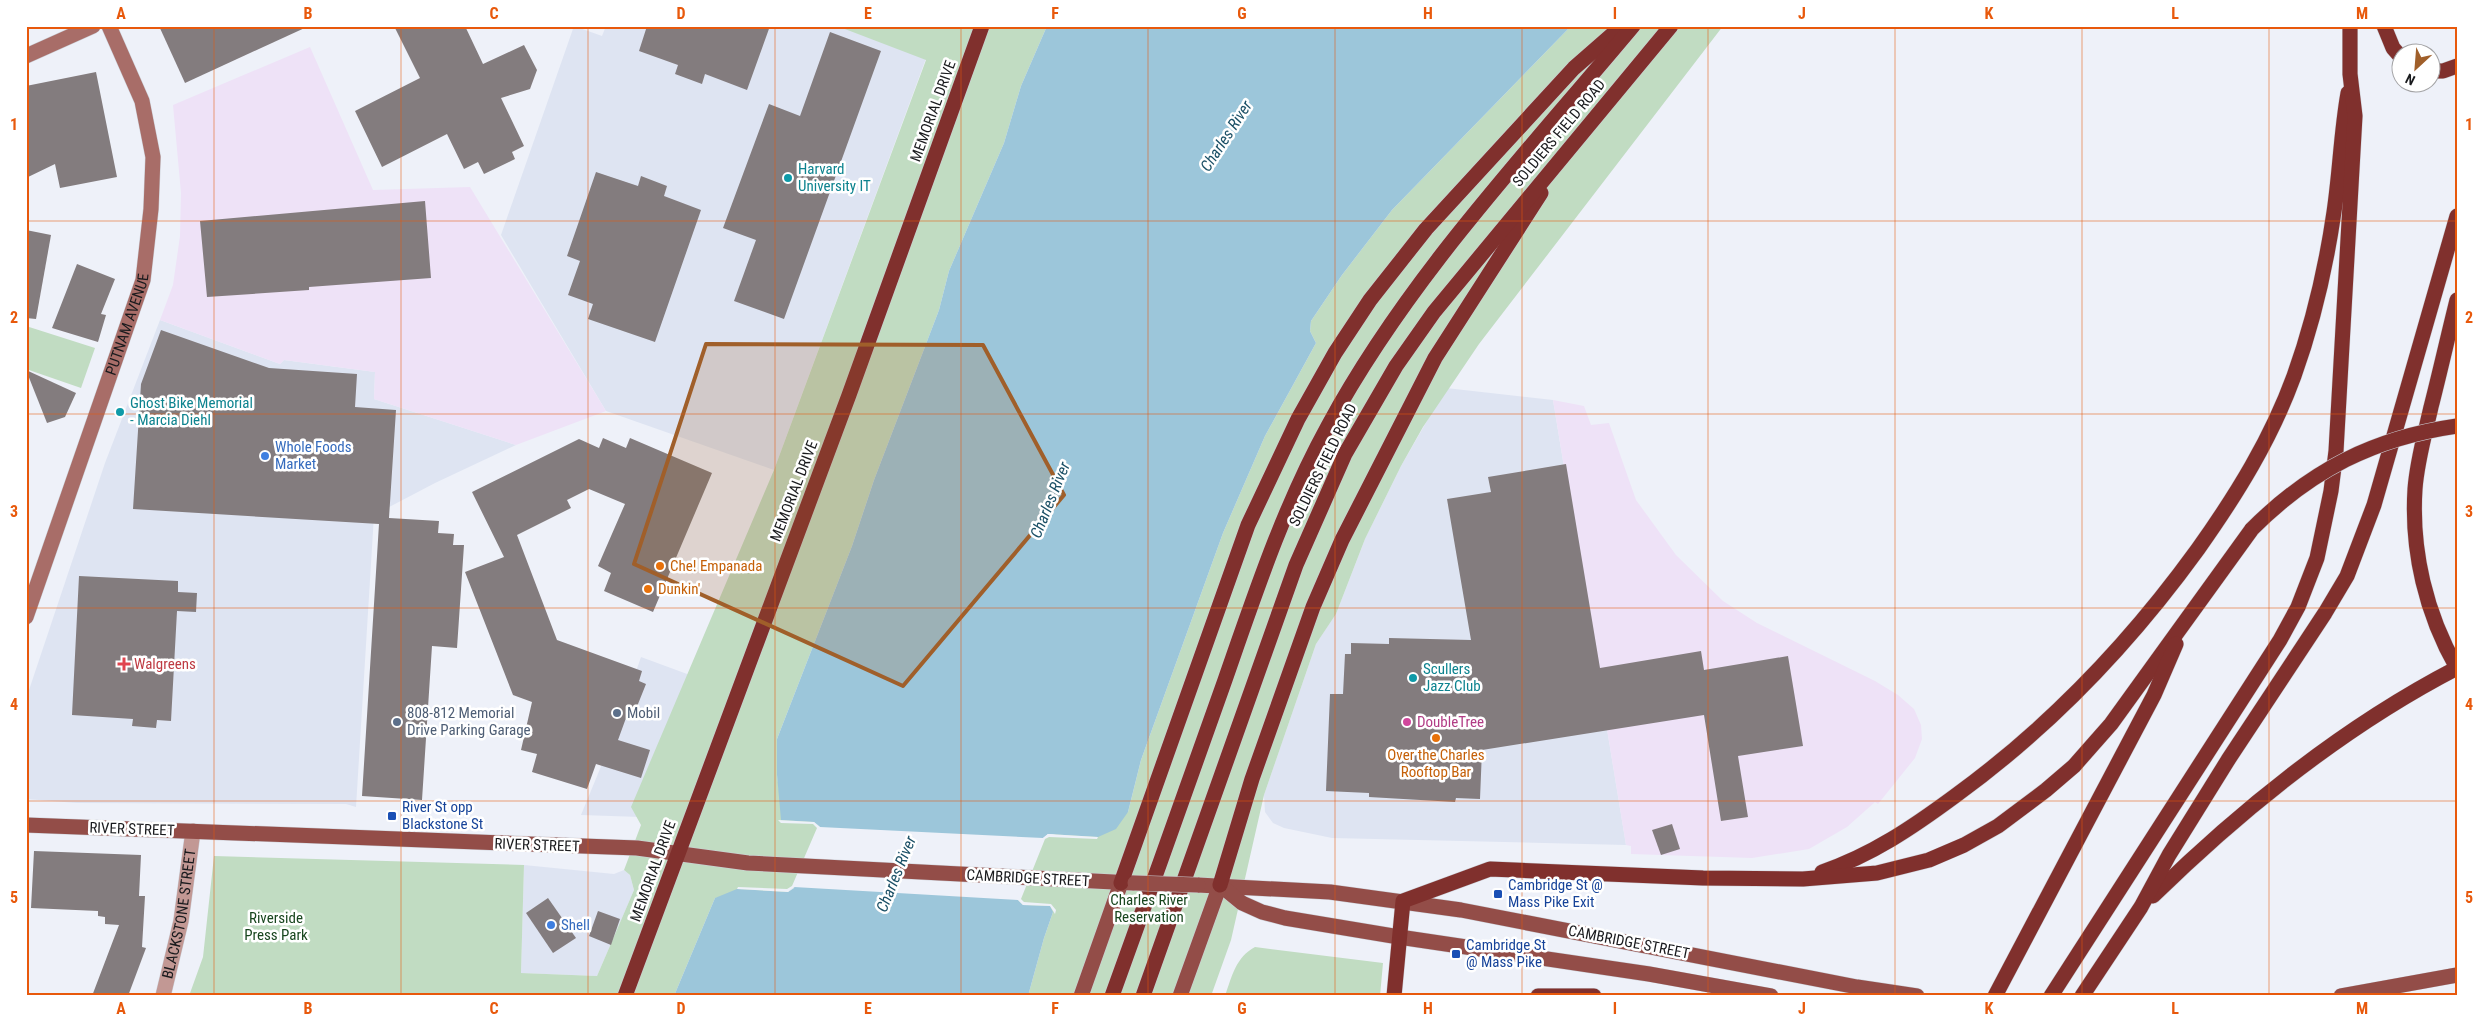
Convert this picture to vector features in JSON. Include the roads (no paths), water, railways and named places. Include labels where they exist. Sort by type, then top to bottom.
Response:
[{"type":"highway","name":"MEMORIAL DRIVE","points":[[625,996],[849,395],[982,26]]},
{"type":"highway","points":[[1128,883],[1248,526],[1298,419],[1335,353],[1370,300],[1426,229],[1574,68],[1622,26]]},
{"type":"highway","name":"SOLDIERS FIELD ROAD","points":[[1112,996],[1262,574],[1293,499],[1328,426],[1369,356],[1436,264],[1633,26]]},
{"type":"highway","name":"SOLDIERS FIELD ROAD","points":[[1143,996],[1296,565],[1345,454],[1385,384],[1434,312],[1671,26]]},
{"type":"highway","points":[[1802,879],[1848,863],[1896,838],[1964,790],[2024,741],[2079,690],[2132,634],[2166,592],[2222,514],[2268,437],[2286,396],[2303,350],[2318,293],[2334,213],[2350,74],[2350,26]]},
{"type":"highway","points":[[2384,26],[2391,42]]},
{"type":"highway","points":[[2440,70],[2453,68]]},
{"type":"highway","points":[[2050,996],[2280,640],[2298,607],[2317,558],[2326,524],[2336,451],[2355,116],[2350,74]]},
{"type":"highway","points":[[1220,885],[1255,770],[1313,607],[1342,540],[1435,358],[1514,239],[1566,151]]},
{"type":"highway","points":[[2082,996],[2141,907],[2169,855],[2228,760],[2329,607],[2352,564],[2374,506],[2457,216]]},
{"type":"highway","points":[[2141,907],[2208,845],[2321,751],[2396,701],[2457,668],[2436,624],[2423,581],[2417,553],[2415,489],[2422,444],[2457,300]]},
{"type":"highway","points":[[1394,996],[1402,901],[1490,869],[1710,878],[1802,879],[1858,876],[1896,869],[1929,860],[1998,826],[2046,790],[2087,752],[2184,624],[2227,561],[2252,529],[2303,484],[2349,457],[2404,437],[2457,426]]},
{"type":"highway","points":[[1995,996],[2154,695],[2184,624]]},
{"type":"highway","points":[[1538,996],[1594,996]]},
{"type":"main road","points":[[26,56],[93,26]]},
{"type":"main road","name":"PUTNAM AVENUE","points":[[26,617],[143,280],[151,209],[153,157],[142,101],[109,26]]},
{"type":"main road","name":"RIVER STREET","points":[[26,825],[636,848],[748,863],[896,871]]},
{"type":"main road","name":"CAMBRIDGE STREET","points":[[896,871],[1081,881],[1220,885],[1322,892],[1402,901],[1461,910],[1910,995]]},
{"type":"main road","points":[[1081,996],[1128,883]]},
{"type":"main road","points":[[1180,996],[1220,885]]},
{"type":"main road","name":"CAMBRIDGE STREET","points":[[1220,885],[1242,903],[1262,912],[1399,937],[1649,974],[1771,996]]},
{"type":"main road","points":[[2341,996],[2457,975]]},
{"type":"street","name":"BLACKSTONE STREET","points":[[163,996],[181,921],[193,831]]},
{"type":"water","name":"Charles River","points":[[1047,26],[1571,26],[1392,210],[1342,275],[1311,321],[1310,331],[1316,343],[1265,436],[1223,533],[1141,760],[1128,812],[1116,829],[1098,837],[1048,834],[1043,838],[1018,900],[1023,905],[1050,906],[1053,912],[1028,996],[674,996],[715,898],[737,889],[788,892],[794,888],[820,827],[814,822],[781,820],[777,775],[777,739],[852,546],[874,480],[939,310],[949,271],[1004,143],[1021,86]]},
{"type":"place","name":"Harvard University IT","points":[[788,178]]},
{"type":"place","name":"Ghost Bike Memorial - Marcia Diehl","points":[[120,412]]},
{"type":"place","name":"Whole Foods Market","points":[[265,456]]},
{"type":"place","name":"Che! Empanada","points":[[660,566]]},
{"type":"place","name":"Dunkin'","points":[[648,589]]},
{"type":"place","name":"Walgreens","points":[[124,664]]},
{"type":"place","name":"Scullers Jazz Club","points":[[1413,678]]},
{"type":"place","name":"Mobil","points":[[617,713]]},
{"type":"place","name":"808-812 Memorial Drive Parking Garage","points":[[397,722]]},
{"type":"place","name":"DoubleTree","points":[[1407,722]]},
{"type":"place","name":"Over the Charles Rooftop Bar","points":[[1436,738]]},
{"type":"place","name":"River St opp Blackstone St","points":[[392,816]]},
{"type":"place","name":"Cambridge St @ Mass Pike Exit","points":[[1498,894]]},
{"type":"place","name":"Shell","points":[[551,925]]},
{"type":"place","name":"Cambridge St @ Mass Pike","points":[[1456,954]]},
{"type":"park label","name":"Charles River Reservation","points":[[1149,908]]},
{"type":"park label","name":"Riverside Press Park","points":[[276,926]]}]
